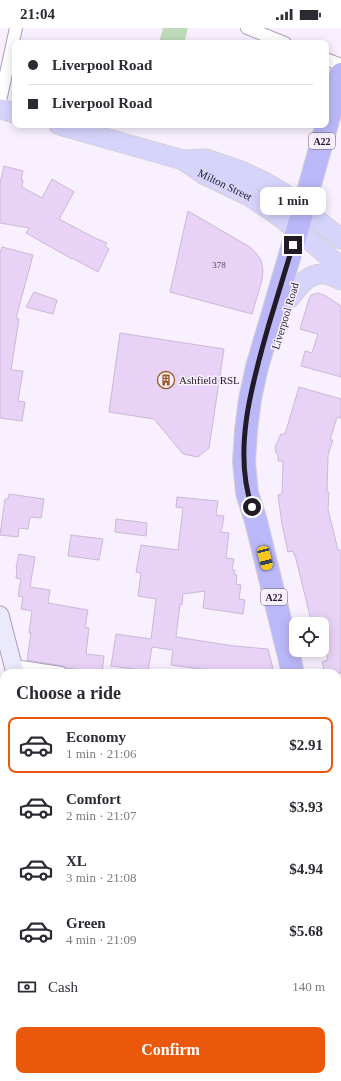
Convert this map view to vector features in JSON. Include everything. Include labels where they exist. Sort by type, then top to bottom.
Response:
[{"type":"highway","name":"Liverpool Road","points":[[329,124],[341,74]]},
{"type":"highway","name":"Liverpool Road","points":[[292,669],[256,521],[247,493],[244,462],[246,430],[250,399],[257,367],[341,115]]},
{"type":"highway","name":"Liverpool Road","points":[[256,521],[254,452],[256,426],[271,363],[290,298],[305,224],[328,128]]},
{"type":"main road","points":[[0,109],[12,112]]},
{"type":"main road","name":"Milton Street","points":[[70,128],[183,160],[203,174],[249,196],[272,211],[305,224]]},
{"type":"main road","points":[[305,224],[341,239]]},
{"type":"main road","points":[[305,224],[341,266]]},
{"type":"main road","points":[[290,298],[303,282],[315,275],[329,275],[341,280]]},
{"type":"main road","points":[[1,624],[14,669]]},
{"type":"street","points":[[13,40],[16,28]]},
{"type":"street","points":[[246,28],[277,40]]},
{"type":"street","points":[[0,101],[12,46]]},
{"type":"street","points":[[329,60],[341,65]]},
{"type":"green space","points":[[163,28],[188,28],[185,40],[160,40]]},
{"type":"building","points":[[4,166],[23,171],[21,180],[23,180],[22,187],[42,198],[52,179],[74,192],[59,219],[107,243],[105,246],[109,249],[98,272],[26,233],[29,228],[0,223],[0,183]]},
{"type":"building","points":[[188,211],[250,247],[261,260],[263,270],[262,280],[252,314],[170,292]]},
{"type":"building","points":[[2,247],[33,255],[16,318],[19,319],[11,370],[23,371],[18,401],[25,402],[22,421],[0,418],[0,253]]},
{"type":"building","points":[[34,292],[57,300],[53,314],[26,307]]},
{"type":"building","points":[[318,293],[324,295],[341,306],[341,377],[301,366],[305,351],[312,353],[318,334],[300,329],[311,295]]},
{"type":"building","name":"Ashfield RSL","points":[[120,333],[224,349],[209,448],[198,457],[183,454],[154,419],[109,412]]},
{"type":"building","points":[[299,387],[341,399],[341,418],[337,417],[330,440],[333,440],[328,455],[327,492],[329,492],[328,509],[338,550],[341,550],[341,669],[324,669],[322,662],[328,660],[327,657],[329,657],[329,617],[310,617],[295,555],[293,551],[288,552],[278,495],[282,494],[283,461],[278,461],[278,455],[275,447],[281,434],[285,434]]},
{"type":"building","points":[[9,494],[44,499],[41,518],[30,517],[28,529],[19,528],[18,537],[0,535],[5,499],[8,499]]},
{"type":"building","points":[[177,497],[218,501],[216,515],[224,516],[220,532],[229,533],[226,558],[234,559],[232,570],[235,570],[234,574],[237,575],[236,584],[241,585],[239,599],[245,600],[243,614],[203,608],[205,591],[183,594],[182,605],[180,604],[176,637],[234,646],[268,649],[273,669],[200,669],[171,665],[173,650],[152,647],[148,669],[133,669],[111,666],[116,634],[151,639],[156,599],[138,596],[141,573],[136,572],[141,545],[178,550],[183,508],[176,507]]},
{"type":"building","points":[[116,519],[147,523],[146,536],[115,532]]},
{"type":"building","points":[[71,535],[103,539],[99,560],[68,556]]},
{"type":"building","points":[[19,554],[35,557],[30,587],[50,590],[48,603],[88,610],[85,627],[89,628],[86,654],[104,656],[102,669],[73,669],[27,660],[31,633],[29,633],[32,611],[21,609],[23,597],[18,596],[21,579],[16,578],[16,568]]},
{"type":"place","name":"Ashfield RSL","points":[[166,380]]},
{"type":"route","points":[[252,507],[247,493],[244,462],[250,399],[257,367],[293,245]]}]
